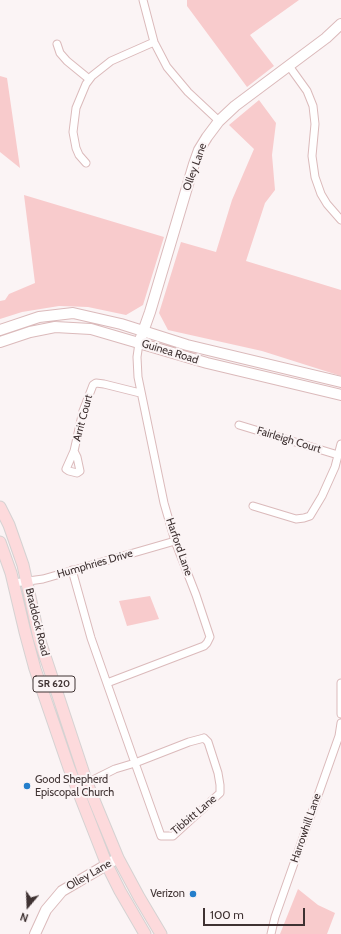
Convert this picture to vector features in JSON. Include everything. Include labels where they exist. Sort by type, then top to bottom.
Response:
[{"type":"main road","name":"Olley Lane","points":[[139,343],[144,332],[194,164],[206,137],[219,121],[235,106],[326,38],[341,24]]},
{"type":"main road","name":"Guinea Road","points":[[0,330],[39,317],[73,313],[103,319],[187,345],[341,382]]},
{"type":"main road","name":"Guinea Road","points":[[0,342],[30,332],[55,327],[92,329],[207,363],[341,395]]},
{"type":"main road","name":"Braddock Road","points":[[0,507],[16,546],[27,582],[39,638],[87,783],[118,858],[161,934]]},
{"type":"main road","name":"Braddock Road","points":[[0,542],[14,583],[35,669],[89,822],[107,865],[120,891],[146,934]]},
{"type":"main road","points":[[55,728],[62,731],[70,748],[76,750]]},
{"type":"main road","name":"Olley Lane","points":[[35,934],[44,914],[55,897],[66,888],[118,858]]},
{"type":"street","points":[[143,0],[154,42],[175,78],[219,121]]},
{"type":"street","points":[[86,163],[79,155],[76,148],[73,132],[76,108],[81,94],[89,80],[103,66],[154,42]]},
{"type":"street","points":[[57,44],[60,53],[67,61],[89,80]]},
{"type":"street","points":[[289,66],[307,91],[313,106],[315,124],[312,156],[315,177],[321,194],[327,204],[341,220]]},
{"type":"street","name":"Harford Lane","points":[[107,683],[204,646],[208,643],[210,637],[196,595],[175,541],[164,503],[140,393],[137,370],[139,343]]},
{"type":"street","name":"Arrit Court","points":[[74,451],[83,411],[93,385],[96,383],[104,384],[140,393]]},
{"type":"street","name":"Fairleigh Court","points":[[239,425],[338,455]]},
{"type":"street","points":[[253,506],[296,519],[310,516],[322,496],[341,444]]},
{"type":"street","name":"Humphries Drive","points":[[14,583],[43,579],[175,541]]},
{"type":"street","name":"Tibbitt Lane","points":[[72,570],[91,638],[135,763],[161,836],[173,836],[220,793],[218,773],[208,742],[204,738],[189,742],[135,763],[115,769],[87,783]]},
{"type":"street","points":[[341,683],[341,714]]},
{"type":"street","name":"Harrowhill Lane","points":[[271,934],[283,893],[339,736],[341,723]]},
{"type":"shaded area","points":[[187,0],[299,0],[250,35],[274,66],[247,87],[187,6]]},
{"type":"shaded area","points":[[0,76],[7,78],[20,168],[0,152]]},
{"type":"shaded area","points":[[259,100],[276,123],[272,155],[275,190],[265,203],[246,261],[341,290],[341,376],[262,351],[168,330],[159,313],[181,242],[216,252],[232,200],[254,149],[229,125]]},
{"type":"shaded area","points":[[24,195],[164,237],[143,305],[126,315],[88,307],[59,306],[22,312],[0,319],[0,301],[5,300],[9,294],[35,283]]},
{"type":"shaded area","points":[[150,596],[159,619],[127,626],[119,601]]},
{"type":"shaded area","points":[[298,889],[318,905],[335,913],[327,934],[280,934]]},
{"type":"place","name":"Good Shepherd Episcopal Church","points":[[27,786]]},
{"type":"place","name":"Verizon","points":[[193,894]]}]
